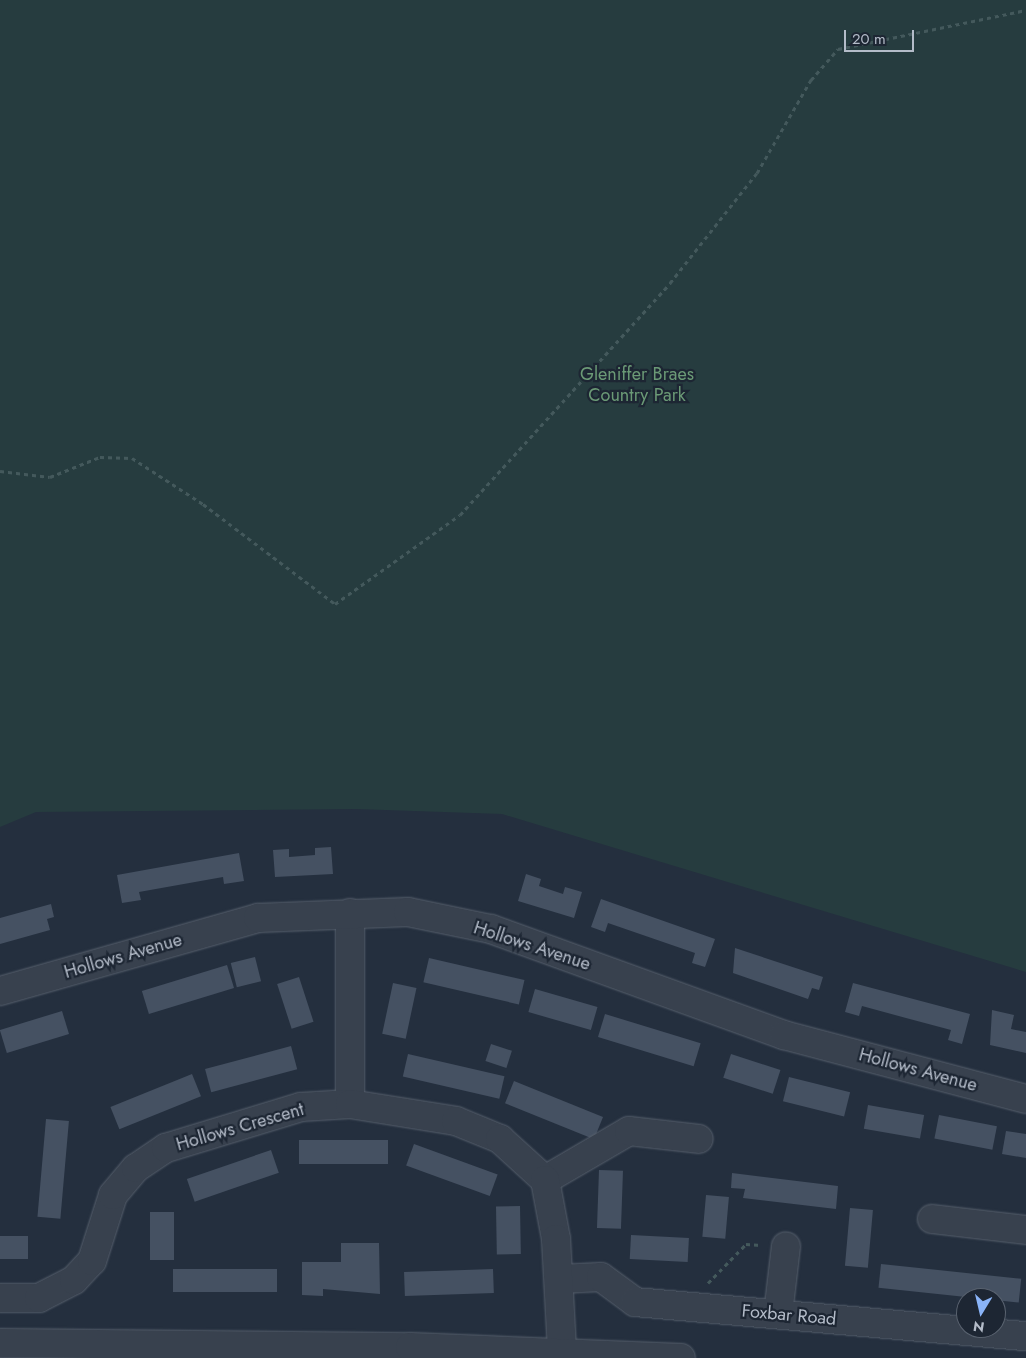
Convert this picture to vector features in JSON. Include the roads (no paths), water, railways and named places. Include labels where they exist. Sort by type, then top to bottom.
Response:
[{"type":"street","name":"Hollows Avenue","points":[[0,991],[258,918],[408,912],[491,929],[784,1035],[1026,1100]]},
{"type":"street","points":[[350,913],[350,1104]]},
{"type":"street","name":"Hollows Crescent","points":[[0,1298],[39,1298],[74,1280],[92,1261],[113,1195],[136,1168],[166,1148],[301,1107],[350,1104],[456,1121],[500,1139],[545,1180]]},
{"type":"street","points":[[562,1351],[560,1279],[545,1180],[629,1131],[699,1139]]},
{"type":"street","points":[[932,1219],[1026,1230]]},
{"type":"street","points":[[778,1314],[786,1246]]},
{"type":"street","name":"Foxbar Road","points":[[560,1279],[601,1277],[635,1302],[687,1305],[1026,1336]]},
{"type":"street","points":[[0,1343],[562,1351],[681,1358]]},
{"type":"park label","name":"Gleniffer Braes Country Park","points":[[637,385]]}]
